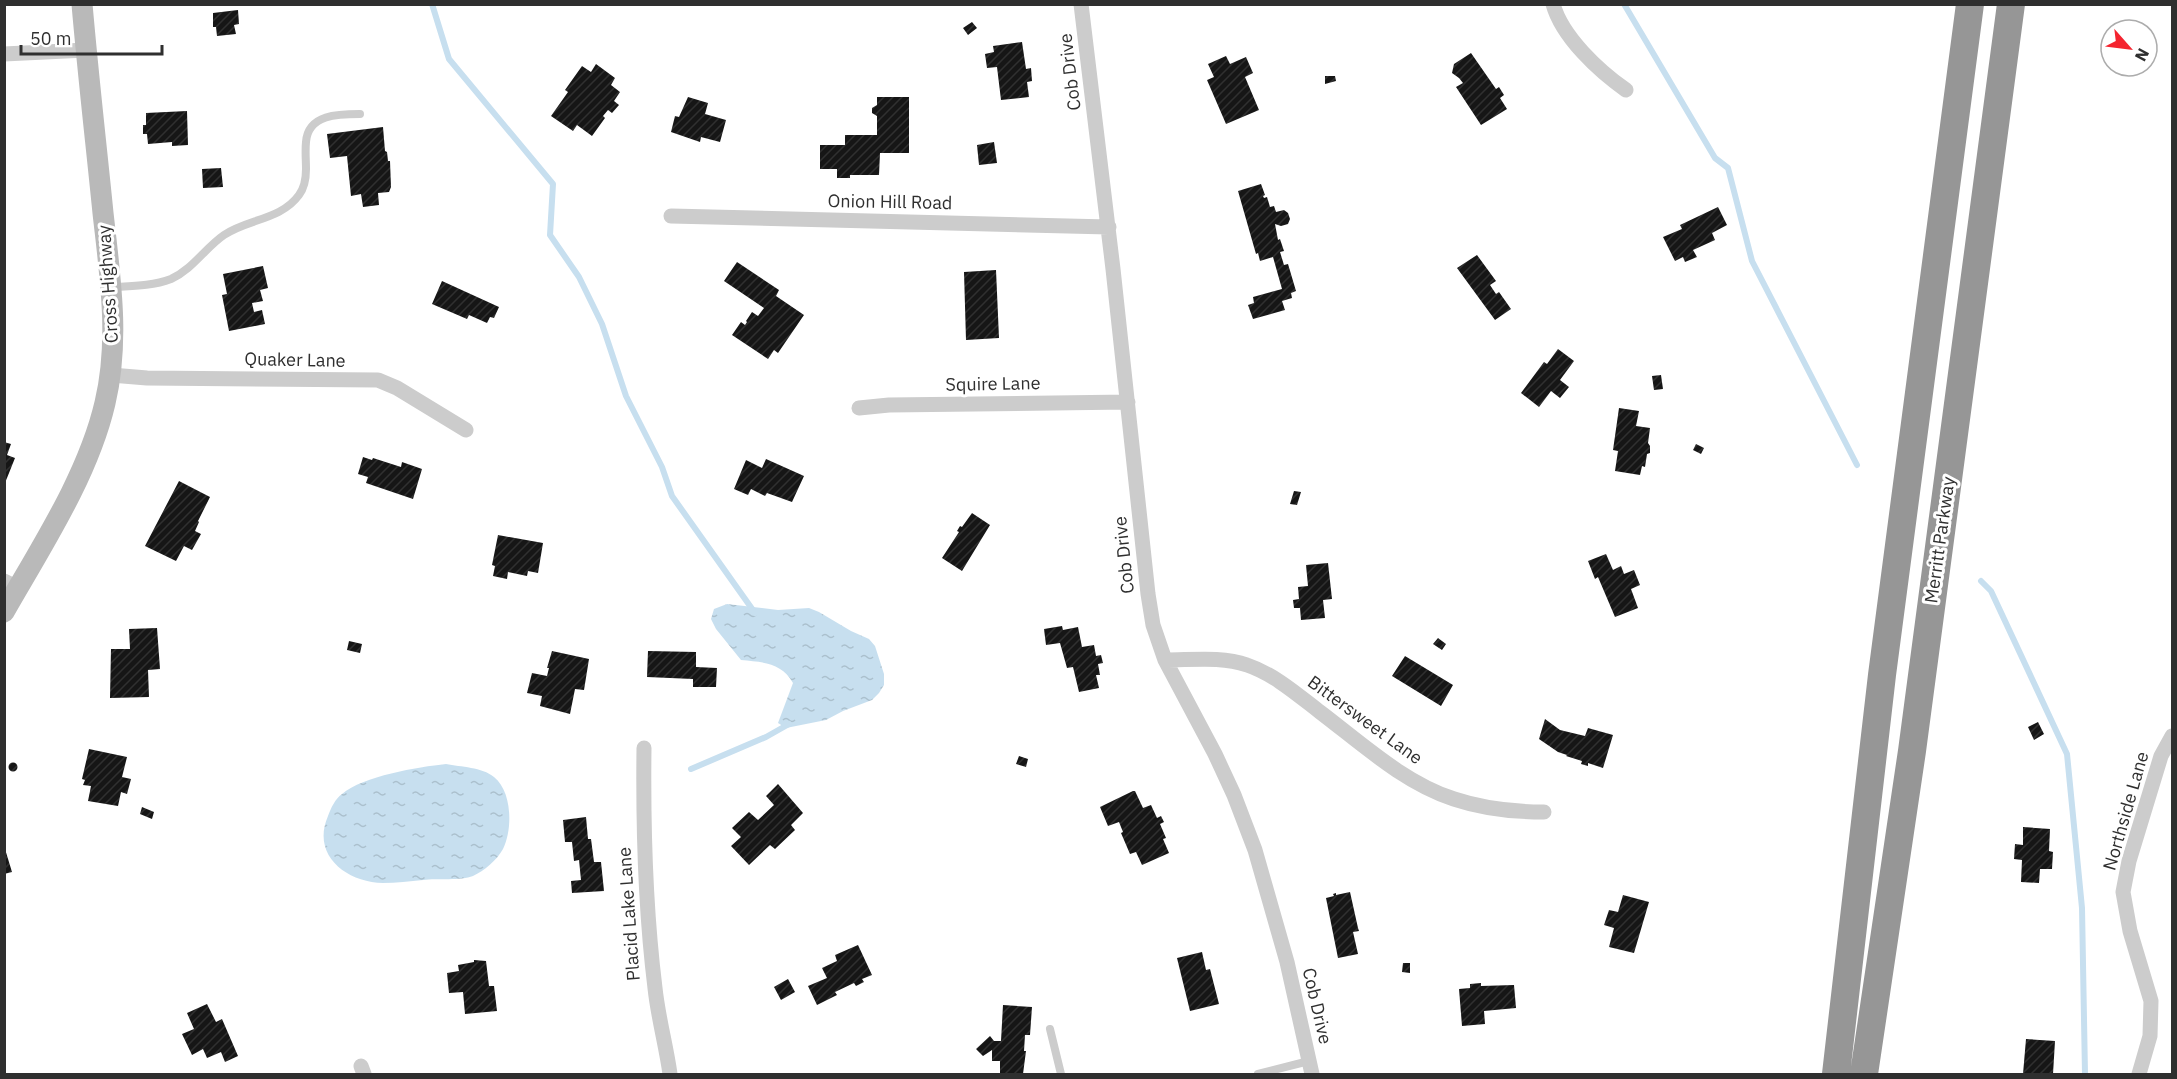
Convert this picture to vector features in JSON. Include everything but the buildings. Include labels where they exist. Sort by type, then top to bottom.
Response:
[{"type":"highway","points":[[1836,1074],[1882,675],[1970,4]]},
{"type":"highway","name":"Merritt Parkway","points":[[1864,1074],[1912,751],[2011,4]]},
{"type":"street","name":"Cross Highway","points":[[4,612],[11,584],[82,469],[101,418],[111,375],[113,339],[111,288],[82,4]]},
{"type":"street","name":"Cob Drive","points":[[1081,4],[1109,227],[1148,594],[1156,633],[1166,660],[1215,754],[1245,823],[1278,928],[1310,1067]]},
{"type":"street","points":[[1553,4],[1570,36],[1588,58],[1600,71],[1626,90]]},
{"type":"street","points":[[4,54],[86,50]]},
{"type":"street","name":"Onion Hill Road","points":[[671,216],[1109,227]]},
{"type":"street","name":"Quaker Lane","points":[[111,375],[147,378],[378,380],[397,388],[466,430]]},
{"type":"street","name":"Squire Lane","points":[[859,408],[890,405],[1128,402]]},
{"type":"street","name":"Bittersweet Lane","points":[[1166,660],[1218,660],[1247,665],[1278,681],[1397,770],[1428,789],[1454,800],[1528,812],[1544,812]]},
{"type":"street","name":"Northside Lane","points":[[2139,1074],[2150,1036],[2151,1002],[2130,931],[2123,892],[2129,861],[2160,756],[2172,736]]},
{"type":"street","name":"Placid Lake Lane","points":[[644,748],[643,833],[648,931],[655,992],[670,1074]]},
{"type":"lane","points":[[111,288],[150,285],[170,280],[182,273],[225,234],[287,207],[300,195],[306,182],[306,139],[312,124],[326,117],[340,114],[360,114]]},
{"type":"lane","points":[[1050,1029],[1061,1074]]},
{"type":"lane","points":[[1258,1074],[1310,1067]]},
{"type":"water","points":[[727,604],[778,610],[809,608],[819,612],[869,639],[875,646],[884,674],[884,685],[872,700],[826,720],[786,728],[778,723],[793,683],[789,676],[778,667],[741,660],[716,629],[711,619],[714,609]]},
{"type":"water","points":[[446,764],[477,769],[489,774],[500,783],[504,791],[509,811],[508,831],[503,849],[490,865],[468,878],[383,883],[356,878],[335,864],[324,843],[324,830],[330,810],[340,796],[351,788],[377,777]]},
{"type":"waterway","points":[[432,4],[449,59],[553,184],[550,235],[579,277],[602,324],[626,396],[662,467],[672,496],[755,613]]},
{"type":"waterway","points":[[1624,4],[1715,158],[1728,168],[1752,261],[1857,465]]},
{"type":"waterway","points":[[1981,581],[1991,591],[2067,754],[2082,908],[2085,1074]]},
{"type":"waterway","points":[[691,769],[766,737],[789,724]]}]
